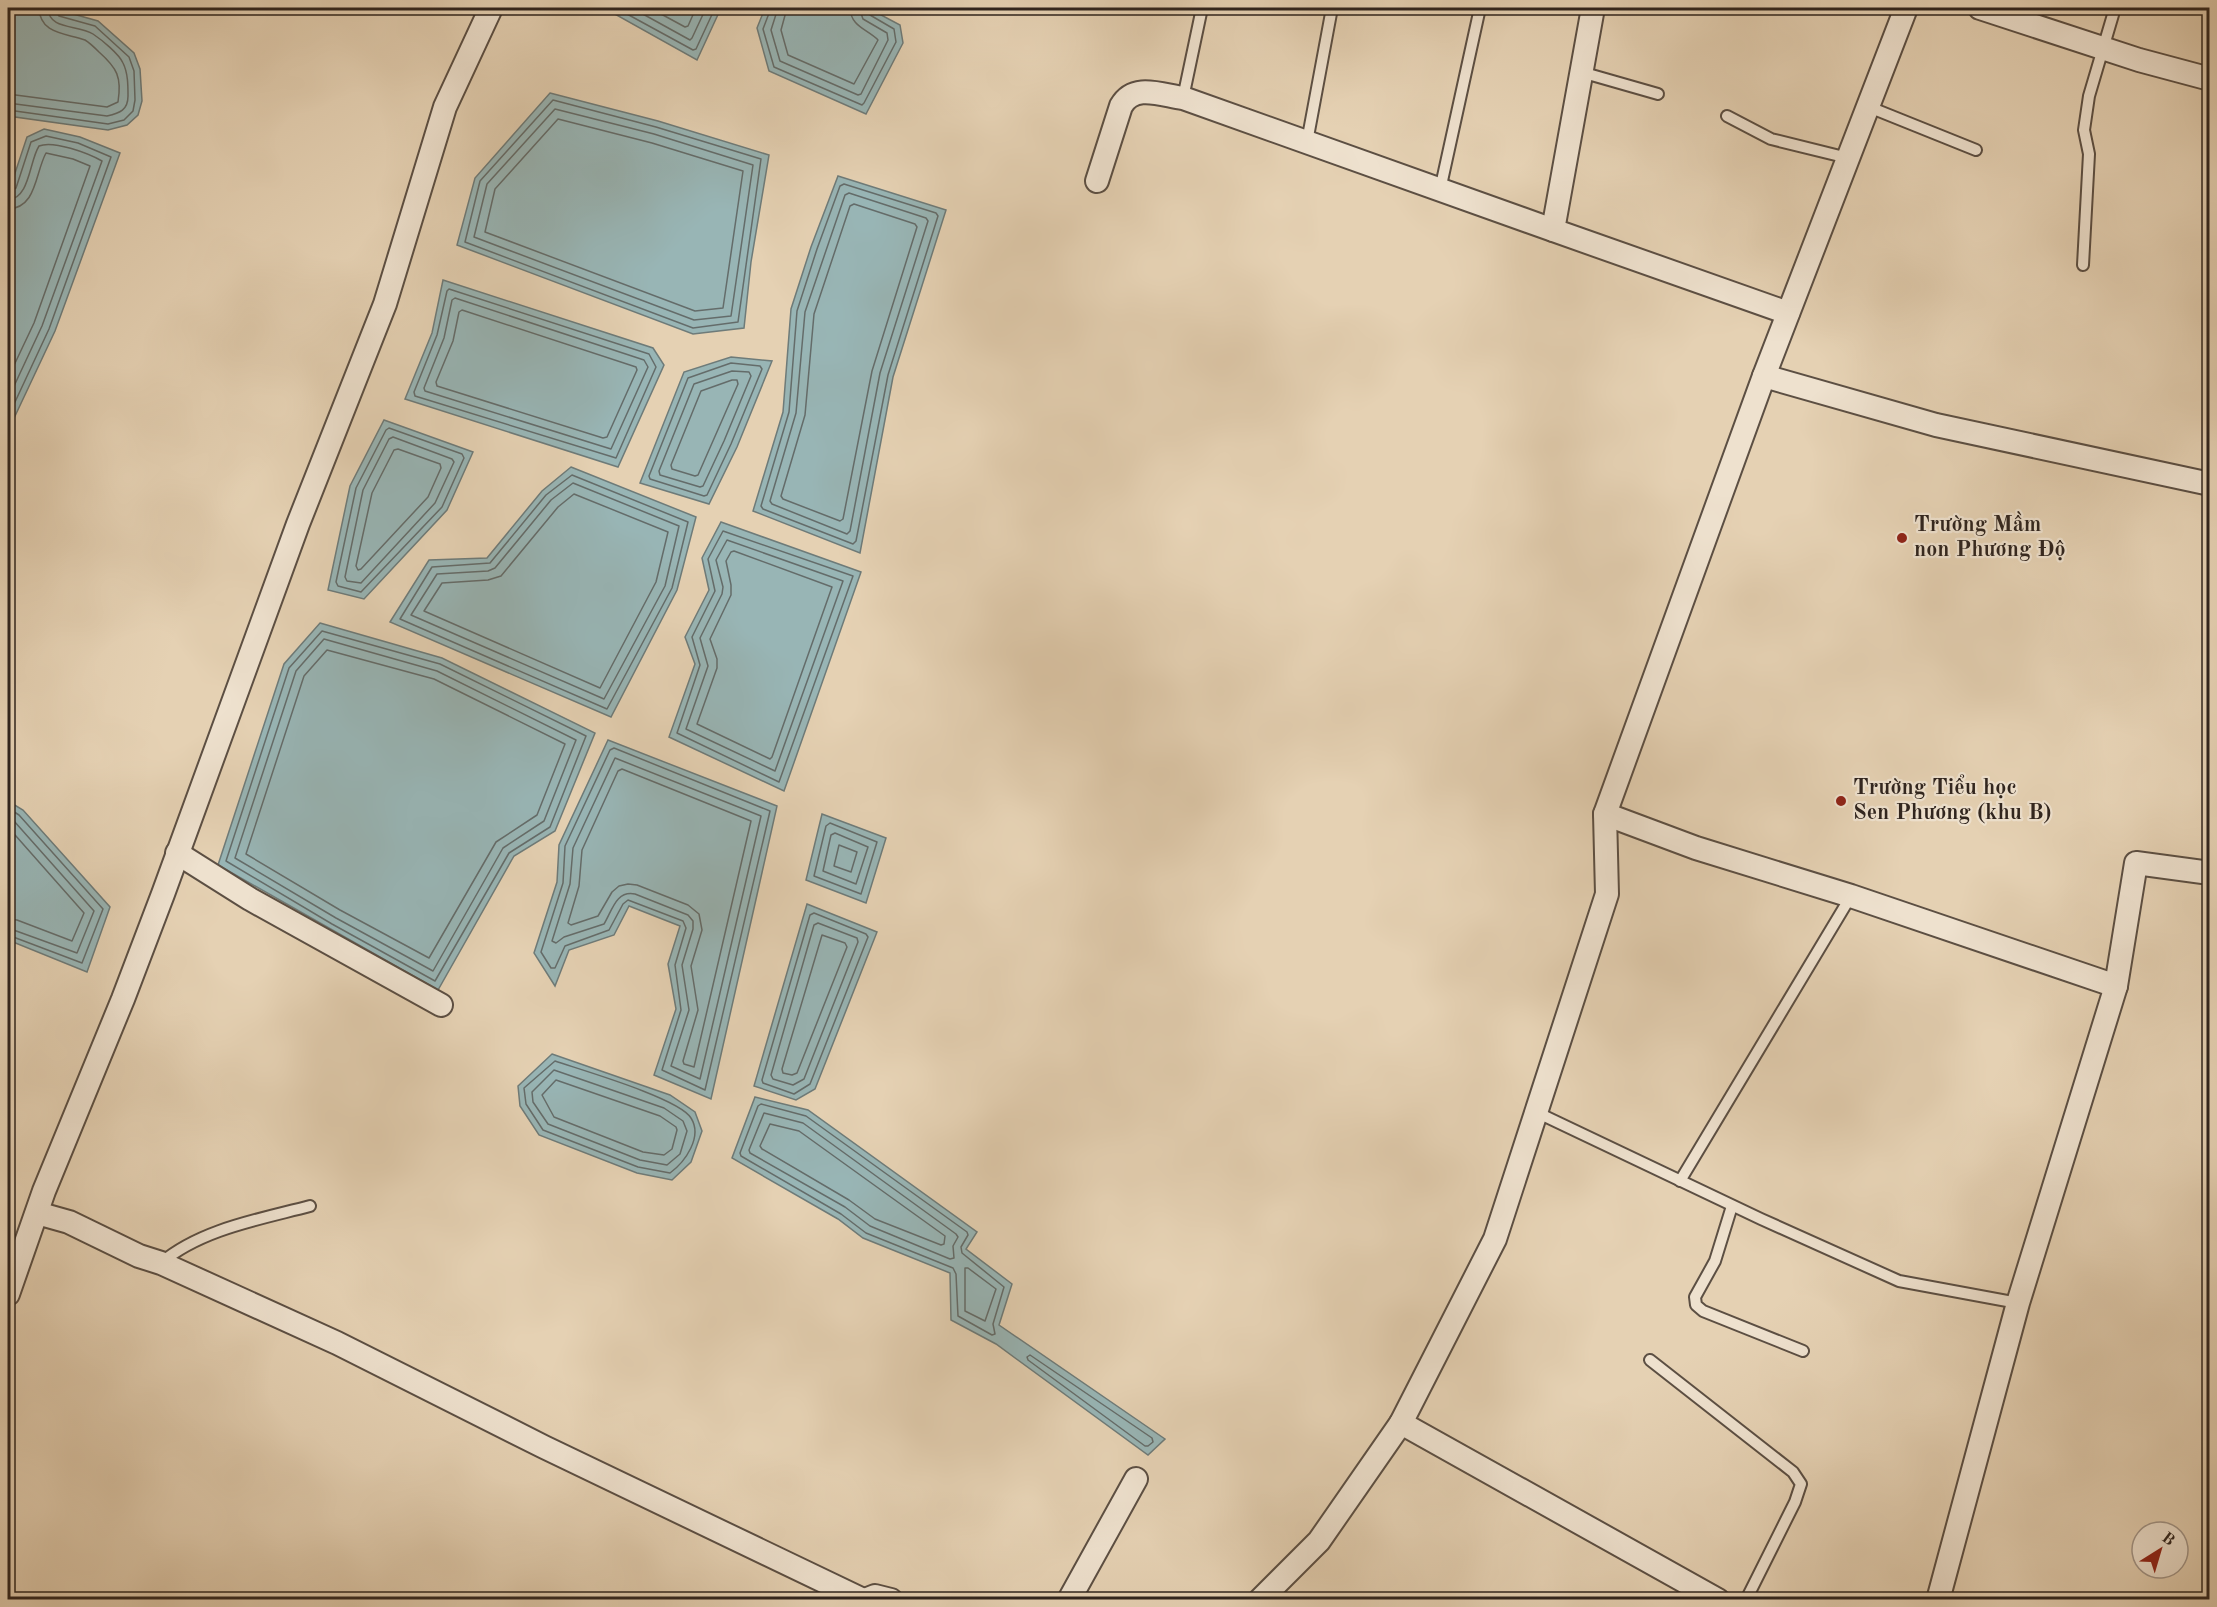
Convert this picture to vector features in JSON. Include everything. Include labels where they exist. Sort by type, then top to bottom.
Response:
[{"type":"street","points":[[8,1294],[37,1213],[123,999],[298,524],[386,304],[445,107],[491,8]]},
{"type":"street","points":[[1553,230],[1593,8]]},
{"type":"street","points":[[1260,1599],[1319,1540],[1401,1423],[1495,1239],[1607,894],[1605,814],[1764,376],[1906,8]]},
{"type":"street","points":[[1980,8],[2103,48],[2210,79]]},
{"type":"street","points":[[1097,181],[1121,105],[1126,97],[1143,92],[1183,98],[1788,313]]},
{"type":"street","points":[[1764,376],[1936,425],[2210,484]]},
{"type":"street","points":[[1605,814],[1695,848],[1851,896],[2116,986]]},
{"type":"street","points":[[177,853],[250,899],[441,1005]]},
{"type":"street","points":[[1938,1599],[2018,1303],[2116,986],[2136,863],[2210,873]]},
{"type":"street","points":[[37,1213],[69,1222],[139,1256],[161,1263],[337,1343],[544,1447],[864,1599],[875,1596],[891,1599]]},
{"type":"street","points":[[1401,1423],[1718,1599]]},
{"type":"street","points":[[1070,1599],[1136,1479]]},
{"type":"lane","points":[[1183,98],[1202,8]]},
{"type":"lane","points":[[1307,142],[1332,8]]},
{"type":"lane","points":[[1440,190],[1480,8]]},
{"type":"lane","points":[[2083,265],[2089,153],[2084,130],[2090,96],[2115,8]]},
{"type":"lane","points":[[1581,72],[1658,94]]},
{"type":"lane","points":[[1869,107],[1976,150]]},
{"type":"lane","points":[[1727,116],[1771,138],[1848,158]]},
{"type":"lane","points":[[1680,1181],[1851,896]]},
{"type":"lane","points":[[1536,1112],[1732,1206],[1899,1281],[2018,1303]]},
{"type":"lane","points":[[161,1263],[174,1252],[212,1234],[310,1206]]},
{"type":"lane","points":[[1732,1206],[1715,1261],[1695,1298],[1696,1305],[1703,1311],[1803,1351]]},
{"type":"lane","points":[[1650,1360],[1793,1472],[1801,1484],[1795,1502],[1746,1599]]},
{"type":"water","points":[[8,8],[52,8],[98,21],[134,53],[140,69],[142,101],[138,115],[127,125],[108,130],[8,116]]},
{"type":"water","points":[[604,8],[721,8],[697,60]]},
{"type":"water","points":[[765,8],[868,8],[900,25],[903,43],[866,114],[769,71],[757,28]]},
{"type":"water","points":[[550,93],[658,121],[769,155],[751,262],[744,328],[693,334],[457,245],[475,178]]},
{"type":"water","points":[[44,129],[80,137],[120,153],[55,331],[8,431],[8,194],[27,137]]},
{"type":"water","points":[[838,176],[946,210],[893,377],[860,553],[753,511],[783,412],[791,309],[811,247]]},
{"type":"water","points":[[443,280],[653,348],[664,365],[618,467],[405,399],[432,333]]},
{"type":"water","points":[[731,357],[772,361],[737,447],[709,504],[640,483],[684,372]]},
{"type":"water","points":[[384,420],[473,452],[447,510],[364,599],[328,590],[350,486]]},
{"type":"water","points":[[571,467],[696,517],[677,590],[611,717],[390,622],[429,560],[487,558],[542,491]]},
{"type":"water","points":[[721,522],[861,572],[784,791],[669,737],[695,664],[685,637],[709,590],[702,558]]},
{"type":"water","points":[[320,623],[442,658],[595,733],[555,831],[514,856],[438,990],[218,865],[284,664]]},
{"type":"water","points":[[608,740],[777,806],[711,1099],[654,1075],[676,1009],[668,964],[680,926],[629,906],[614,935],[569,950],[555,986],[534,953],[557,882],[559,845]]},
{"type":"water","points":[[8,801],[23,810],[110,907],[87,972],[8,940]]},
{"type":"water","points":[[822,814],[886,838],[866,903],[806,880]]},
{"type":"water","points":[[807,904],[877,932],[815,1089],[796,1100],[754,1086]]},
{"type":"water","points":[[552,1054],[670,1095],[695,1112],[702,1131],[691,1162],[672,1180],[637,1173],[539,1135],[520,1106],[518,1086]]},
{"type":"water","points":[[755,1097],[808,1110],[977,1232],[966,1249],[1012,1284],[999,1325],[1165,1439],[1148,1455],[996,1344],[951,1320],[950,1273],[863,1238],[838,1219],[732,1158]]},
{"type":"place","name":"Trường Mầm non Phương Độ","points":[[1902,538]]},
{"type":"place","name":"Trường Tiểu học Sen Phương (khu B)","points":[[1841,801]]}]
